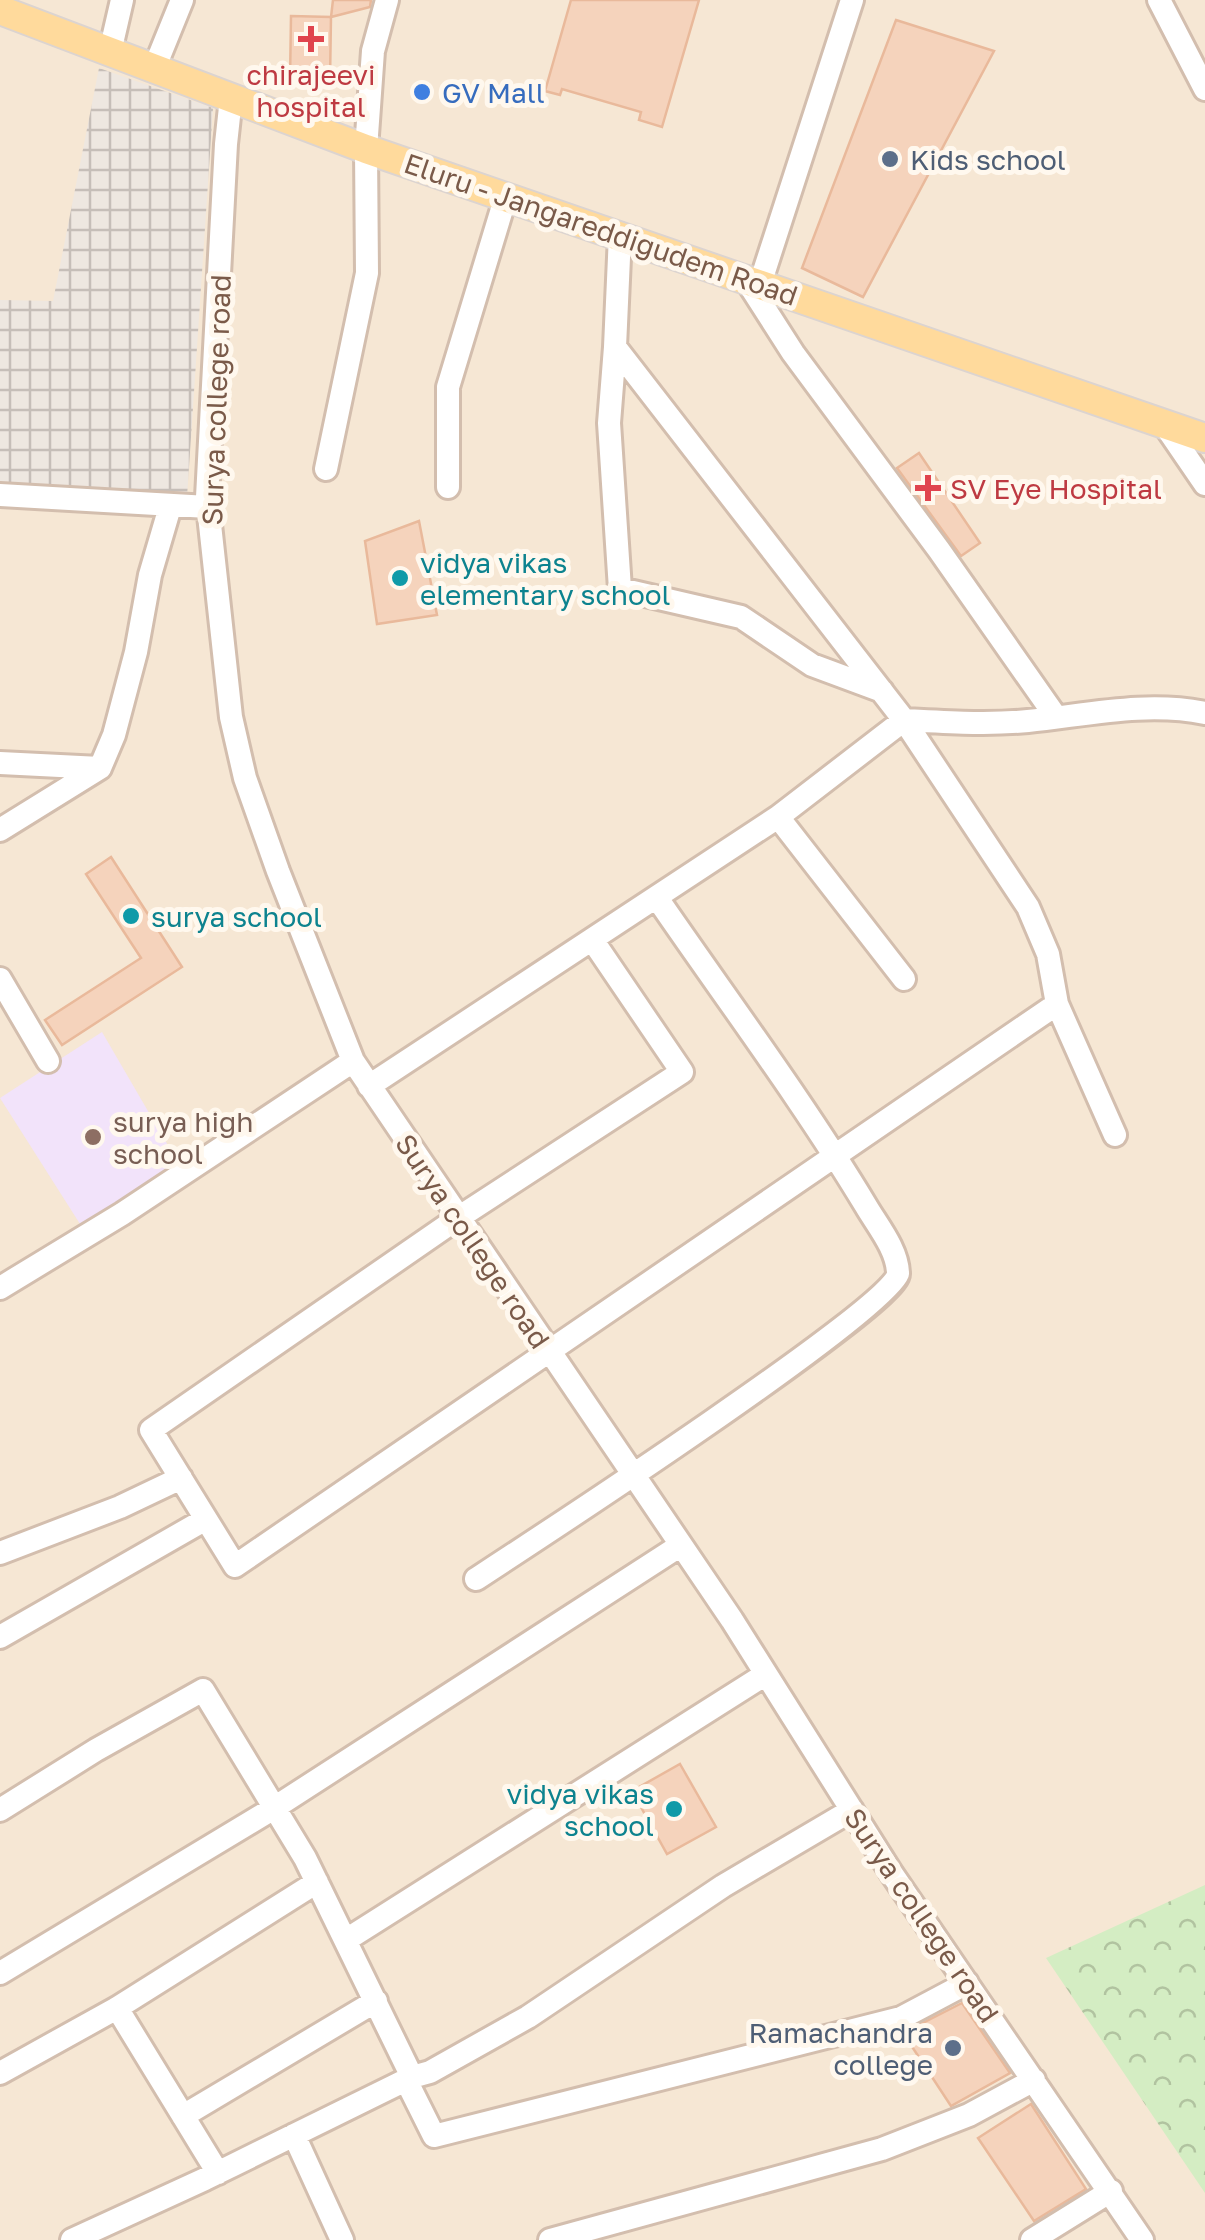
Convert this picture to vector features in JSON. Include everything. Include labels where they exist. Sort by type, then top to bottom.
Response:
[{"type":"main road","name":"Eluru - Jangareddigudem Road","points":[[0,10],[366,148],[1205,438]]},
{"type":"street","points":[[110,52],[122,0]]},
{"type":"street","points":[[154,70],[182,0]]},
{"type":"street","points":[[326,469],[367,273],[366,148],[373,51],[387,0]]},
{"type":"street","points":[[852,0],[753,281],[793,354],[939,550],[1056,717]]},
{"type":"street","points":[[1159,0],[1205,88]]},
{"type":"street","name":"Surya college road","points":[[231,98],[208,507],[230,717],[246,778],[353,1061],[681,1545],[966,1983],[1142,2240]]},
{"type":"street","points":[[448,486],[448,387],[506,196]]},
{"type":"street","points":[[620,235],[610,423],[620,589],[741,617],[812,665],[882,691]]},
{"type":"street","points":[[615,347],[904,720],[1028,908],[1048,954],[1057,1004],[1114,1135]]},
{"type":"street","points":[[1164,424],[1205,484]]},
{"type":"street","points":[[0,495],[208,507]]},
{"type":"street","points":[[0,830],[100,768],[114,735],[136,652],[150,574],[170,507]]},
{"type":"street","points":[[369,1086],[778,817],[904,720],[973,723],[1176,707],[1205,713]]},
{"type":"street","points":[[0,763],[100,768]]},
{"type":"street","points":[[778,817],[904,979]]},
{"type":"street","points":[[476,1579],[634,1476],[856,1318],[896,1284],[898,1273],[891,1248],[835,1154],[658,898]]},
{"type":"street","points":[[593,941],[682,1072],[458,1218],[151,1430],[234,1566],[1057,1004]]},
{"type":"street","points":[[0,979],[48,1061]]},
{"type":"street","points":[[0,1288],[122,1214],[353,1061]]},
{"type":"street","points":[[0,1553],[120,1507],[181,1478]]},
{"type":"street","points":[[0,1637],[206,1519]]},
{"type":"street","points":[[0,1973],[274,1808],[681,1545]]},
{"type":"street","points":[[346,1940],[766,1674]]},
{"type":"street","points":[[0,1810],[203,1690],[317,1882],[376,2002],[434,2136],[901,2018],[966,1983]]},
{"type":"street","points":[[72,2240],[430,2072],[528,2017],[723,1886],[852,1810]]},
{"type":"street","points":[[0,2074],[117,2008],[317,1882]]},
{"type":"street","points":[[182,2116],[376,2002]]},
{"type":"street","points":[[117,2008],[218,2174]]},
{"type":"street","points":[[550,2240],[882,2149],[968,2115],[1034,2080]]},
{"type":"street","points":[[294,2135],[342,2240]]},
{"type":"street","points":[[1032,2240],[1111,2192]]},
{"type":"shaded area","points":[[0,0],[1205,0],[1205,2240],[0,2240]]},
{"type":"shaded area","points":[[99,68],[213,108],[187,497],[0,486],[0,300],[53,301]]},
{"type":"shaded area","name":"surya high school","points":[[102,1032],[184,1173],[87,1235],[0,1098]]},
{"type":"green space","points":[[1205,1885],[1205,2193],[1046,1958]]},
{"type":"building","points":[[333,0],[371,0],[370,7],[331,17]]},
{"type":"building","points":[[571,0],[699,0],[662,127],[639,120],[641,112],[562,89],[560,95],[545,91]]},
{"type":"building","points":[[291,16],[331,17],[330,81],[290,80]]},
{"type":"building","name":"Kids school","points":[[896,20],[994,51],[863,297],[802,268]]},
{"type":"building","points":[[919,453],[980,543],[961,556],[897,468]]},
{"type":"building","name":"vidya vikas elementary school","points":[[419,521],[437,615],[377,624],[365,541]]},
{"type":"building","name":"surya school","points":[[111,857],[182,967],[62,1045],[45,1020],[141,958],[86,874]]},
{"type":"building","name":"vidya vikas school","points":[[680,1764],[716,1827],[667,1854],[632,1791]]},
{"type":"building","name":"Ramachandra college","points":[[962,2003],[1010,2073],[951,2106],[903,2033]]},
{"type":"building","points":[[1031,2104],[1086,2189],[1034,2221],[978,2138]]},
{"type":"place","name":"chirajeevi hospital","points":[[311,39]]},
{"type":"place","name":"GV Mall","points":[[422,92]]},
{"type":"place","name":"Kids school","points":[[890,159]]},
{"type":"place","name":"SV Eye Hospital","points":[[928,488]]},
{"type":"place","name":"vidya vikas elementary school","points":[[400,578]]},
{"type":"place","name":"surya school","points":[[131,916]]},
{"type":"place","name":"surya high school","points":[[93,1137]]},
{"type":"place","name":"vidya vikas school","points":[[674,1809]]},
{"type":"place","name":"Ramachandra college","points":[[953,2048]]}]
